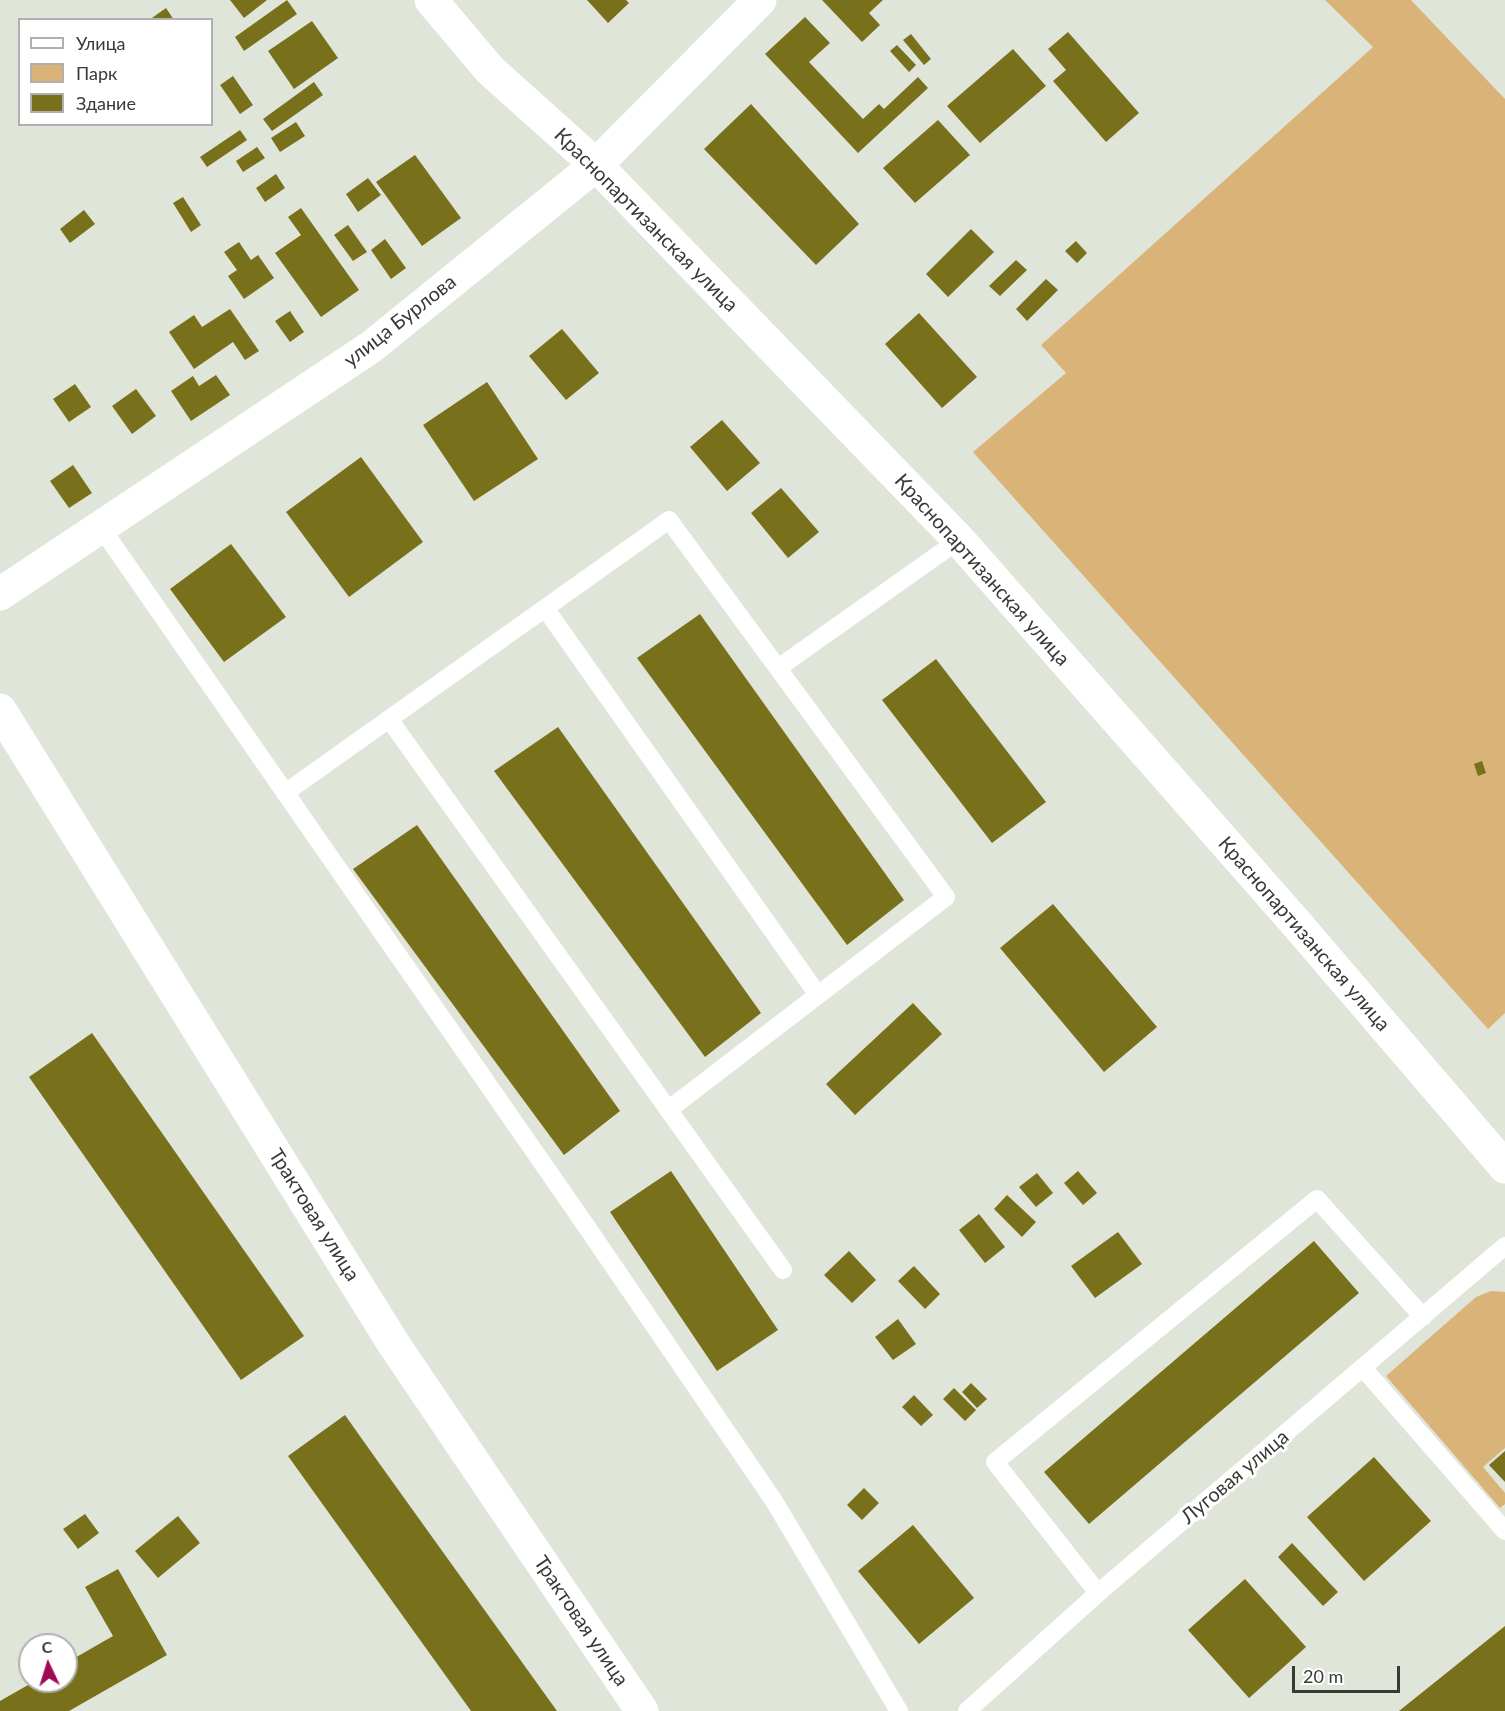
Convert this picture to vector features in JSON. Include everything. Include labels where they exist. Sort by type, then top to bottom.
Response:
[{"type":"street","name":"Краснопартизанская улица","points":[[431,0],[490,70],[596,165],[959,540],[1295,922],[1505,1167]]},
{"type":"street","name":"улица Бурлова","points":[[0,594],[371,347],[596,165],[760,0]]},
{"type":"street","name":"Трактовая улица","points":[[0,710],[393,1343],[642,1711]]},
{"type":"lane","points":[[285,793],[669,520],[946,897],[668,1110]]},
{"type":"lane","points":[[100,526],[582,1220],[774,1501],[899,1711]]},
{"type":"lane","points":[[778,668],[959,540]]},
{"type":"lane","points":[[545,608],[818,995]]},
{"type":"lane","points":[[389,719],[783,1270]]},
{"type":"lane","points":[[1098,1593],[995,1462],[1317,1199],[1423,1317]]},
{"type":"lane","name":"Луговая улица","points":[[967,1711],[1098,1593],[1505,1246]]},
{"type":"lane","points":[[1363,1368],[1505,1531]]},
{"type":"green space","points":[[1325,0],[1411,0],[1505,99],[1505,1013],[1488,1029],[973,452],[1066,373],[1041,345],[1373,47]]},
{"type":"green space","points":[[1491,1291],[1505,1292],[1505,1448],[1483,1467],[1505,1493],[1505,1504],[1500,1508],[1386,1376],[1476,1297]]},
{"type":"building","points":[[230,0],[267,0],[244,18]]},
{"type":"building","points":[[287,0],[297,14],[244,51],[235,37]]},
{"type":"building","points":[[587,0],[626,0],[629,3],[608,23]]},
{"type":"building","points":[[822,0],[883,0],[869,13],[880,25],[862,42]]},
{"type":"building","points":[[166,8],[173,18],[152,18]]},
{"type":"building","points":[[805,17],[830,43],[809,62],[863,119],[879,104],[884,109],[918,77],[928,88],[858,153],[765,54]]},
{"type":"building","points":[[312,21],[338,58],[294,89],[268,51]]},
{"type":"building","points":[[1068,32],[1139,113],[1106,142],[1053,81],[1066,70],[1048,49]]},
{"type":"building","points":[[911,34],[931,59],[924,65],[903,40]]},
{"type":"building","points":[[897,45],[916,65],[909,72],[890,51]]},
{"type":"building","points":[[1013,49],[1046,86],[980,143],[947,106]]},
{"type":"building","points":[[233,76],[253,105],[240,114],[220,85]]},
{"type":"building","points":[[314,82],[323,95],[272,131],[263,119]]},
{"type":"building","points":[[751,104],[859,224],[816,265],[704,149]]},
{"type":"building","points":[[938,120],[970,155],[915,203],[883,168]]},
{"type":"building","points":[[296,122],[305,136],[280,152],[271,138]]},
{"type":"building","points":[[240,130],[247,140],[207,167],[200,157]]},
{"type":"building","points":[[257,147],[265,158],[243,172],[236,161]]},
{"type":"building","points":[[415,155],[461,218],[422,246],[376,182]]},
{"type":"building","points":[[276,174],[285,188],[265,202],[256,188]]},
{"type":"building","points":[[368,178],[381,195],[358,212],[346,194]]},
{"type":"building","points":[[183,197],[201,225],[191,232],[173,203]]},
{"type":"building","points":[[301,208],[359,290],[321,317],[275,253],[301,235],[288,217]]},
{"type":"building","points":[[84,210],[95,224],[70,243],[60,229]]},
{"type":"building","points":[[348,225],[367,252],[353,261],[334,235]]},
{"type":"building","points":[[971,229],[994,252],[948,297],[926,274]]},
{"type":"building","points":[[385,239],[406,268],[391,279],[371,250]]},
{"type":"building","points":[[1076,241],[1087,253],[1077,263],[1065,251]]},
{"type":"building","points":[[239,242],[251,260],[258,255],[274,278],[244,299],[228,276],[237,270],[224,252]]},
{"type":"building","points":[[1016,260],[1027,270],[1000,296],[989,286]]},
{"type":"building","points":[[1046,279],[1058,290],[1027,321],[1016,309]]},
{"type":"building","points":[[230,309],[259,351],[245,360],[233,342],[194,369],[169,332],[194,315],[202,327]]},
{"type":"building","points":[[290,311],[304,332],[290,342],[275,321]]},
{"type":"building","points":[[919,313],[977,377],[942,408],[885,344]]},
{"type":"building","points":[[562,329],[599,373],[566,400],[529,356]]},
{"type":"building","points":[[216,375],[230,395],[191,421],[171,391],[193,376],[199,386]]},
{"type":"building","points":[[487,382],[538,459],[474,501],[423,425]]},
{"type":"building","points":[[75,384],[91,407],[69,422],[53,399]]},
{"type":"building","points":[[136,389],[156,416],[132,434],[112,406]]},
{"type":"building","points":[[722,420],[760,463],[727,491],[690,447]]},
{"type":"building","points":[[361,457],[423,542],[349,597],[286,512]]},
{"type":"building","points":[[73,465],[92,493],[69,508],[50,481]]},
{"type":"building","points":[[781,488],[819,532],[788,558],[751,513]]},
{"type":"building","points":[[231,544],[286,617],[224,662],[170,589]]},
{"type":"building","points":[[700,614],[904,900],[847,945],[637,658]]},
{"type":"building","points":[[936,659],[1046,802],[992,843],[882,700]]},
{"type":"building","points":[[558,727],[761,1013],[705,1057],[494,771]]},
{"type":"building","points":[[1482,761],[1486,773],[1478,776],[1474,764]]},
{"type":"building","points":[[417,825],[620,1111],[564,1155],[353,869]]},
{"type":"building","points":[[1053,904],[1157,1027],[1104,1072],[1000,948]]},
{"type":"building","points":[[913,1003],[942,1034],[855,1115],[826,1084]]},
{"type":"building","points":[[92,1033],[304,1336],[241,1380],[29,1077]]},
{"type":"building","points":[[671,1171],[778,1330],[717,1371],[610,1212]]},
{"type":"building","points":[[1078,1171],[1097,1193],[1083,1205],[1064,1183]]},
{"type":"building","points":[[1037,1173],[1053,1193],[1036,1207],[1019,1187]]},
{"type":"building","points":[[1007,1195],[1036,1222],[1022,1237],[994,1209]]},
{"type":"building","points":[[979,1214],[1005,1247],[985,1263],[959,1230]]},
{"type":"building","points":[[1118,1232],[1142,1264],[1095,1298],[1071,1266]]},
{"type":"building","points":[[1314,1241],[1359,1293],[1089,1524],[1044,1472]]},
{"type":"building","points":[[849,1251],[876,1280],[852,1303],[824,1275]]},
{"type":"building","points":[[914,1266],[940,1294],[925,1309],[898,1281]]},
{"type":"building","points":[[898,1319],[916,1344],[893,1360],[875,1337]]},
{"type":"building","points":[[971,1383],[987,1399],[977,1408],[962,1392]]},
{"type":"building","points":[[954,1388],[976,1410],[965,1421],[943,1399]]},
{"type":"building","points":[[914,1395],[933,1415],[921,1426],[902,1407]]},
{"type":"building","points":[[345,1415],[557,1711],[471,1711],[288,1456]]},
{"type":"building","points":[[1505,1451],[1505,1482],[1489,1465]]},
{"type":"building","points":[[1374,1457],[1431,1521],[1364,1581],[1307,1517]]},
{"type":"building","points":[[864,1488],[879,1503],[862,1520],[847,1505]]},
{"type":"building","points":[[85,1514],[99,1533],[78,1549],[63,1529]]},
{"type":"building","points":[[178,1516],[200,1543],[158,1578],[135,1551]]},
{"type":"building","points":[[913,1525],[974,1598],[919,1644],[858,1571]]},
{"type":"building","points":[[1292,1543],[1338,1592],[1323,1606],[1278,1557]]},
{"type":"building","points":[[118,1569],[167,1655],[69,1711],[0,1711],[0,1701],[18,1691],[18,1693],[78,1693],[78,1656],[113,1636],[85,1587]]},
{"type":"building","points":[[1245,1579],[1306,1647],[1249,1698],[1188,1630]]},
{"type":"building","points":[[1505,1626],[1505,1711],[1399,1711]]}]
